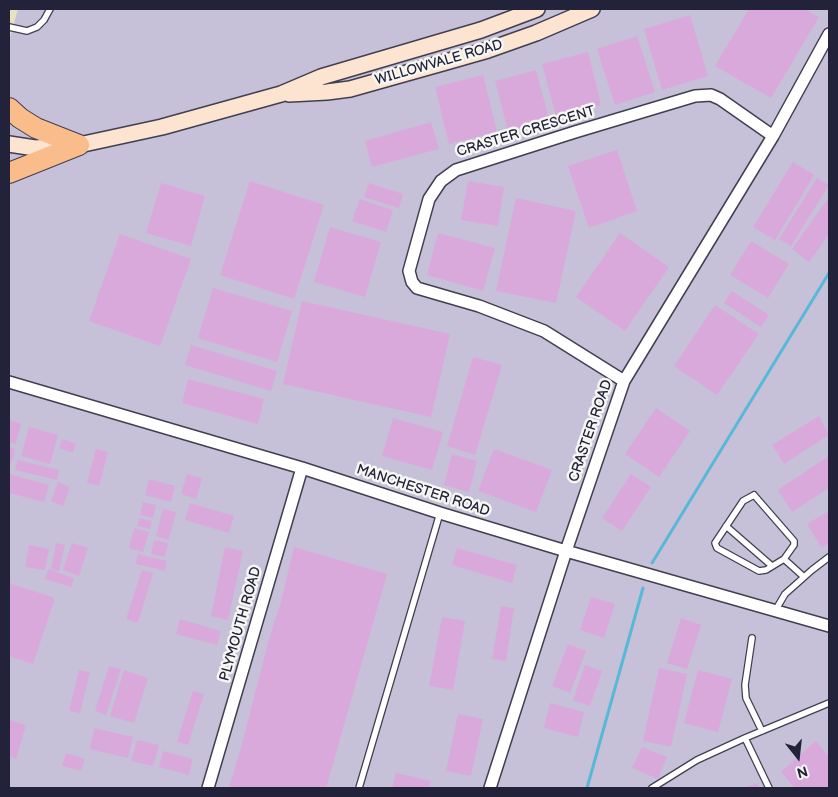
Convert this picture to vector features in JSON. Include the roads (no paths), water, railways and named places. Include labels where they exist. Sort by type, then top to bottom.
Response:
[{"type":"highway","points":[[9,108],[36,128],[79,145]]},
{"type":"highway","points":[[9,173],[79,145]]},
{"type":"main road","name":"WILLOWVALE ROAD","points":[[9,144],[35,148],[79,145],[162,127],[281,94],[322,76],[481,30],[537,9]]},
{"type":"main road","name":"WILLOWVALE ROAD","points":[[281,94],[350,89],[488,50],[536,33],[592,9]]},
{"type":"street","name":"CRASTER ROAD","points":[[490,788],[566,551],[624,381],[773,136],[829,34]]},
{"type":"street","name":"CRASTER CRESCENT","points":[[624,381],[544,331],[479,306],[417,288],[412,282],[409,271],[429,199],[441,181],[456,170],[695,96],[711,95],[720,99],[773,136]]},
{"type":"street","name":"MANCHESTER ROAD","points":[[9,382],[302,468],[440,513],[566,551],[829,626]]},
{"type":"street","name":"PLYMOUTH ROAD","points":[[208,788],[302,468]]},
{"type":"lane","points":[[9,27],[27,31],[37,27],[44,20],[50,9]]},
{"type":"lane","points":[[754,495],[794,541],[794,548],[784,560],[759,571],[717,548],[715,541],[743,501],[749,496],[754,495]]},
{"type":"lane","points":[[359,788],[440,513]]},
{"type":"lane","points":[[726,526],[772,566]]},
{"type":"lane","points":[[775,610],[785,594],[829,557]]},
{"type":"lane","points":[[784,560],[804,577]]},
{"type":"lane","points":[[752,638],[745,684],[746,698],[762,731]]},
{"type":"lane","points":[[652,788],[697,760],[829,703]]},
{"type":"lane","points":[[745,738],[769,788]]},
{"type":"waterway","points":[[652,563],[829,273]]},
{"type":"waterway","points":[[587,788],[643,588]]}]
